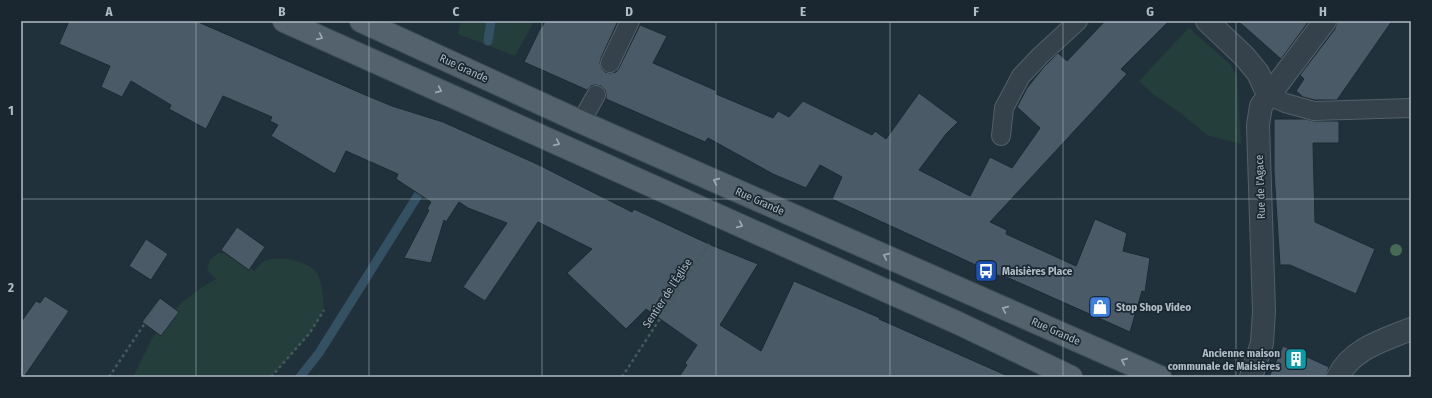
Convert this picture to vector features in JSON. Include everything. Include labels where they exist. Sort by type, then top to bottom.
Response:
[{"type":"main road","points":[[284,21],[958,322],[1071,377]]},
{"type":"main road","name":"Rue Grande","points":[[361,21],[581,122],[1160,377]]},
{"type":"street","points":[[1207,21],[1244,56],[1258,73],[1268,94]]},
{"type":"street","name":"Rue de l'Agace","points":[[1251,377],[1262,343],[1264,311],[1258,125],[1261,106],[1268,94],[1324,21]]},
{"type":"street","points":[[1338,377],[1342,367],[1354,356],[1374,345],[1411,329]]},
{"type":"lane","points":[[610,63],[630,21]]},
{"type":"lane","points":[[1001,136],[1004,108],[1021,76],[1078,21]]},
{"type":"lane","points":[[1268,94],[1285,103],[1314,111],[1411,108]]},
{"type":"lane","points":[[581,122],[596,95]]},
{"type":"path","name":"Sentier de l’Église","points":[[622,377],[726,218]]},
{"type":"path","points":[[109,377],[159,302]]},
{"type":"path","points":[[271,377],[309,334],[324,310]]},
{"type":"green space","points":[[461,21],[534,21],[515,56],[458,34]]},
{"type":"green space","points":[[1189,28],[1230,64],[1237,77],[1241,144],[1207,135],[1183,115],[1153,94],[1139,81]]},
{"type":"green space","points":[[218,253],[230,254],[239,257],[254,271],[263,262],[275,259],[300,262],[313,269],[319,277],[324,310],[309,334],[271,377],[133,377],[153,337],[181,303],[216,279],[207,270],[210,260]]},
{"type":"building","points":[[69,21],[196,21],[392,106],[443,122],[537,164],[632,212],[634,209],[711,245],[758,264],[720,325],[761,351],[794,281],[1010,377],[679,377],[687,365],[685,363],[697,345],[646,309],[626,329],[567,273],[592,249],[538,222],[485,301],[463,287],[507,223],[468,208],[459,202],[446,222],[444,220],[431,263],[404,258],[429,210],[427,209],[431,202],[396,179],[398,174],[346,151],[335,174],[271,136],[278,125],[270,121],[272,117],[223,96],[206,129],[169,109],[171,105],[131,81],[122,97],[101,87],[110,66],[59,44]]},
{"type":"building","points":[[545,21],[618,21],[600,63],[605,72],[610,73],[616,72],[619,68],[640,25],[667,36],[653,63],[717,91],[716,94],[773,118],[778,111],[789,117],[803,101],[872,135],[875,131],[886,139],[919,93],[958,122],[946,134],[919,170],[970,196],[990,157],[1012,168],[1040,128],[1017,107],[1027,88],[1043,68],[1058,53],[1067,61],[1105,21],[1169,21],[1121,69],[1127,74],[990,222],[1007,230],[1006,234],[1076,266],[1095,219],[1127,233],[1123,251],[1150,258],[1145,292],[1142,291],[1130,332],[1004,276],[1004,278],[832,199],[842,177],[820,165],[806,188],[773,174],[708,138],[705,142],[606,99],[605,90],[601,86],[591,86],[587,90],[524,62]]},
{"type":"building","points":[[1238,21],[1309,21],[1281,59]]},
{"type":"building","points":[[1337,21],[1392,21],[1337,100],[1315,100],[1303,97],[1296,91],[1304,79],[1300,75],[1335,29]]},
{"type":"building","points":[[1274,119],[1339,121],[1339,143],[1313,143],[1315,222],[1375,249],[1356,294],[1290,265],[1280,265],[1274,172]]},
{"type":"building","points":[[237,227],[265,247],[249,270],[221,250]]},
{"type":"building","points":[[146,239],[168,254],[151,280],[129,266]]},
{"type":"building","points":[[45,296],[69,311],[24,377],[21,377],[21,322],[36,301],[40,303]]},
{"type":"building","points":[[160,298],[179,312],[161,336],[142,322]]},
{"type":"building","name":"Ancienne maison communale de Maisières","points":[[1283,346],[1329,367],[1326,377],[1269,377]]},
{"type":"waterway","points":[[488,41],[491,21]]},
{"type":"waterway","points":[[300,377],[319,353],[425,184]]},
{"type":"place","name":"Maisières Place","points":[[986,271]]},
{"type":"place","name":"Stop Shop Video","points":[[1100,307]]},
{"type":"place","name":"Ancienne maison communale de Maisières","points":[[1296,359]]}]
